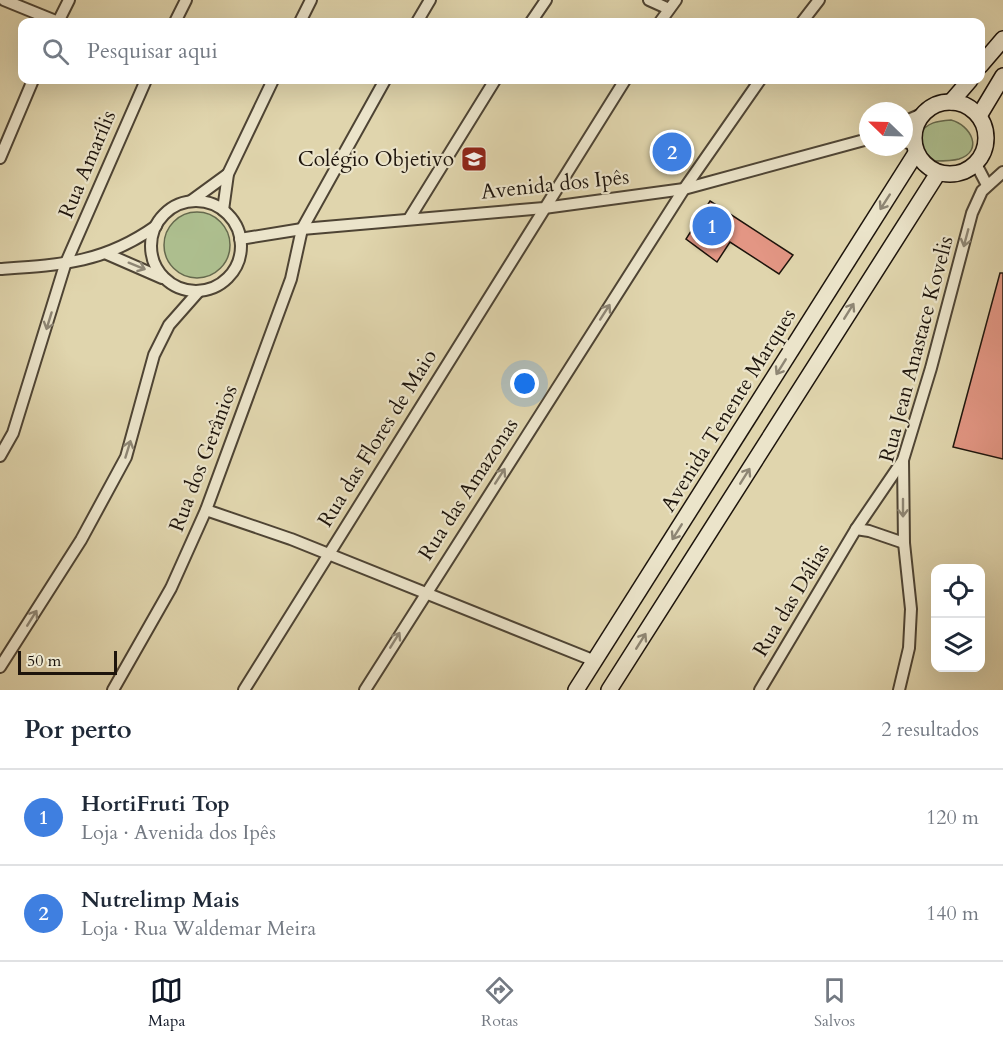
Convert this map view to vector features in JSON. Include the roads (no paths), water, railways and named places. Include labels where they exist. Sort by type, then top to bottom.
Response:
[{"type":"main road","points":[[985,61],[1003,39]]},
{"type":"main road","points":[[979,116],[1003,76]]},
{"type":"main road","points":[[951,102],[967,84]]},
{"type":"main road","points":[[913,147],[929,168],[938,173],[958,174],[976,164],[985,146],[986,135],[979,116],[971,109],[951,102],[936,105],[924,112]]},
{"type":"main road","name":"Avenida Tenente Marques","points":[[913,140],[915,127],[924,112]]},
{"type":"main road","name":"Avenida Tenente Marques","points":[[576,690],[906,156]]},
{"type":"main road","points":[[609,690],[938,173]]},
{"type":"street","points":[[4,0],[48,18]]},
{"type":"street","points":[[60,18],[69,0]]},
{"type":"street","points":[[177,18],[186,0]]},
{"type":"street","points":[[302,18],[311,0]]},
{"type":"street","points":[[419,18],[430,0]]},
{"type":"street","points":[[534,18],[546,0]]},
{"type":"street","points":[[649,0],[672,5],[663,18]]},
{"type":"street","points":[[805,18],[819,0]]},
{"type":"street","points":[[0,158],[31,84]]},
{"type":"street","name":"Rua Amarílis","points":[[0,456],[13,433],[65,264],[144,84]]},
{"type":"street","points":[[223,210],[228,174],[271,84]]},
{"type":"street","name":"Rua dos Gerânios","points":[[113,690],[171,588],[206,510],[291,279],[302,229],[383,84]]},
{"type":"street","points":[[409,219],[493,84]]},
{"type":"street","name":"Rua das Flores de Maio","points":[[244,690],[326,554],[622,84]]},
{"type":"street","name":"Rua das Amazonas","points":[[364,690],[684,189],[757,84]]},
{"type":"street","points":[[913,118],[924,112]]},
{"type":"street","name":"Avenida dos Ipês","points":[[240,238],[302,229],[544,208],[684,189],[859,142]]},
{"type":"street","points":[[976,164],[987,184]]},
{"type":"street","name":"Rua Jean Anastace Kovelis","points":[[899,690],[909,648],[911,609],[904,543],[903,460],[931,369],[972,213],[987,184],[1003,172]]},
{"type":"street","points":[[0,269],[65,264],[107,254],[135,241],[156,226],[170,209],[191,201],[228,174]]},
{"type":"street","points":[[107,254],[166,279],[181,288],[199,291],[211,289],[230,275],[241,252],[240,238],[236,226],[223,210],[202,201],[191,201]]},
{"type":"street","points":[[156,226],[152,237],[153,259],[166,279]]},
{"type":"street","points":[[0,667],[81,540],[126,457],[154,355],[169,326],[199,291]]},
{"type":"street","name":"Rua das Dálias","points":[[760,690],[856,529],[903,460]]},
{"type":"street","points":[[206,510],[326,554],[595,661]]},
{"type":"street","name":"Rua das Dálias","points":[[856,529],[904,543]]},
{"type":"place","name":"Nutrelimp Mais","points":[[672,152]]},
{"type":"place","name":"Colégio Objetivo","points":[[474,159]]},
{"type":"place","name":"HortiFruti Top","points":[[712,226]]}]
